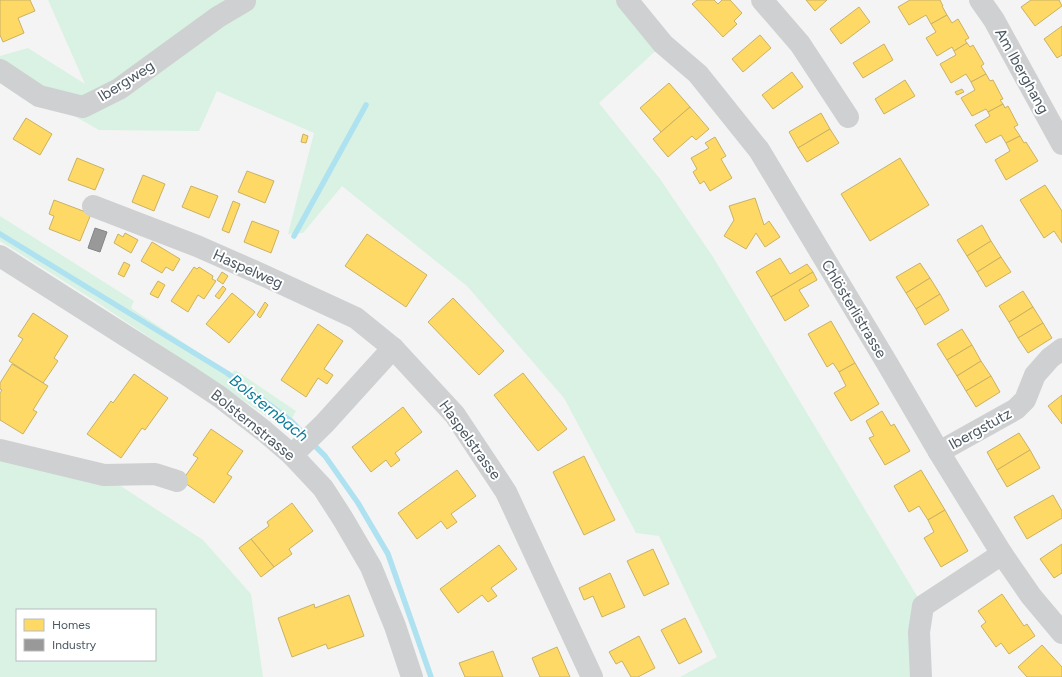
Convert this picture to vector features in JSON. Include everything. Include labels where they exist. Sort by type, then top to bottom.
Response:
[{"type":"street","name":"Chlösterlistrasse","points":[[627,0],[663,44],[698,74],[759,150],[939,452],[1002,554],[1031,596],[1062,633]]},
{"type":"street","points":[[762,0],[800,44],[848,117]]},
{"type":"street","name":"Am Iberghang","points":[[980,0],[994,20],[1062,144]]},
{"type":"street","name":"Ibergweg","points":[[0,70],[39,96],[83,106],[119,89],[218,17],[245,1]]},
{"type":"street","name":"Haspelweg","points":[[93,206],[197,246],[356,318],[393,348]]},
{"type":"street","name":"Bolsternstrasse","points":[[0,256],[187,375],[220,397],[264,431],[304,443],[323,488],[343,519],[371,568],[395,626],[412,677]]},
{"type":"street","points":[[304,443],[393,348]]},
{"type":"street","name":"Haspelstrasse","points":[[393,348],[455,415],[506,492],[592,677]]},
{"type":"street","name":"Ibergstutz","points":[[939,452],[1016,409],[1025,400],[1035,375],[1050,358],[1062,349]]},
{"type":"street","points":[[0,450],[104,475],[155,474],[177,481]]},
{"type":"street","points":[[921,677],[918,632],[923,606],[1002,554]]},
{"type":"green space","points":[[48,0],[627,0],[663,44],[599,103],[660,179],[713,257],[923,606],[921,677],[680,677],[717,657],[659,536],[636,533],[564,398],[467,286],[342,186],[303,233],[288,234],[314,133],[217,91],[199,131],[99,130],[39,96],[0,70],[0,56],[28,48],[85,84]]},
{"type":"green space","points":[[0,216],[134,301],[131,308],[231,374],[235,370],[296,411],[286,429],[92,299],[0,241]]},
{"type":"green space","points":[[0,450],[104,475],[203,540],[251,594],[263,677],[0,677]]},
{"type":"building: Homes","points":[[0,0],[30,0],[35,11],[18,18],[24,33],[3,42],[0,35]]},
{"type":"building: Homes","points":[[697,0],[714,0],[718,4],[722,0],[730,0],[742,13],[734,21],[737,24],[723,37],[692,4]]},
{"type":"building: Homes","points":[[806,0],[827,0],[815,11]]},
{"type":"building: Homes","points":[[910,0],[940,0],[947,15],[931,24],[926,15],[909,25],[898,7]]},
{"type":"building: Homes","points":[[1031,0],[1059,0],[1062,6],[1035,26],[1021,7]]},
{"type":"building: Homes","points":[[859,7],[870,22],[841,44],[830,29]]},
{"type":"building: Homes","points":[[947,15],[952,23],[958,19],[969,38],[965,40],[967,43],[954,51],[952,47],[937,56],[926,38],[936,32],[931,24]]},
{"type":"building: Homes","points":[[1062,26],[1062,55],[1057,58],[1044,39]]},
{"type":"building: Homes","points":[[760,35],[771,48],[743,72],[732,59]]},
{"type":"building: Homes","points":[[967,43],[970,47],[973,45],[984,64],[981,66],[986,74],[971,82],[966,74],[951,83],[940,64],[956,55],[954,51]]},
{"type":"building: Homes","points":[[884,44],[893,60],[863,78],[853,63]]},
{"type":"building: Homes","points":[[792,72],[803,87],[773,109],[762,95]]},
{"type":"building: Homes","points":[[986,74],[990,81],[993,80],[1003,99],[1000,100],[1003,104],[988,112],[986,109],[972,116],[961,98],[975,90],[971,82]]},
{"type":"building: Homes","points":[[905,80],[915,96],[884,114],[875,99]]},
{"type":"building: Homes","points":[[669,83],[690,107],[661,132],[640,108]]},
{"type":"building: Homes","points":[[962,89],[964,92],[957,95],[955,92]]},
{"type":"building: Homes","points":[[1003,104],[1005,108],[1008,106],[1018,125],[1014,127],[1020,136],[1006,143],[1001,135],[986,143],[975,125],[990,116],[988,112]]},
{"type":"building: Homes","points":[[690,107],[709,129],[696,140],[692,136],[668,157],[653,139]]},
{"type":"building: Homes","points":[[821,113],[830,129],[798,148],[789,132]]},
{"type":"building: Homes","points":[[26,118],[52,134],[40,155],[13,139]]},
{"type":"building: Homes","points":[[830,129],[839,143],[807,162],[798,148]]},
{"type":"building: Homes","points":[[303,134],[308,136],[306,143],[301,142]]},
{"type":"building: Homes","points":[[1020,136],[1024,143],[1026,142],[1038,161],[1006,180],[995,160],[1010,151],[1006,143]]},
{"type":"building: Homes","points":[[715,137],[726,156],[721,159],[732,178],[710,191],[704,181],[700,184],[693,172],[697,169],[691,158],[709,148],[705,143]]},
{"type":"building: Homes","points":[[77,158],[104,169],[95,190],[68,180]]},
{"type":"building: Homes","points":[[900,158],[929,205],[870,241],[841,194]]},
{"type":"building: Homes","points":[[247,171],[274,181],[265,203],[238,192]]},
{"type":"building: Homes","points":[[143,175],[165,184],[154,211],[132,202]]},
{"type":"building: Homes","points":[[1045,185],[1062,211],[1062,243],[1054,231],[1044,238],[1020,200]]},
{"type":"building: Homes","points":[[191,186],[218,196],[209,218],[182,207]]},
{"type":"building: Homes","points":[[755,198],[764,225],[769,221],[780,237],[765,247],[756,233],[746,249],[724,236],[734,220],[729,206]]},
{"type":"building: Homes","points":[[54,200],[91,214],[80,241],[49,229],[54,216],[49,214]]},
{"type":"building: Homes","points":[[233,201],[240,204],[229,233],[222,230]]},
{"type":"building: Homes","points":[[252,221],[279,231],[271,253],[244,242]]},
{"type":"building: Homes","points":[[982,225],[991,241],[967,256],[957,240]]},
{"type":"building: Homes","points":[[125,233],[138,240],[131,253],[114,243],[118,234],[123,237]]},
{"type":"building: Homes","points":[[367,234],[427,275],[406,307],[345,266]]},
{"type":"building: Homes","points":[[991,241],[1001,257],[977,272],[967,256]]},
{"type":"building: Homes","points":[[152,242],[180,259],[173,271],[166,267],[162,273],[141,261]]},
{"type":"building: Homes","points":[[1001,257],[1011,272],[986,287],[977,272]]},
{"type":"building: Homes","points":[[780,258],[790,274],[807,264],[813,272],[771,297],[756,272]]},
{"type":"building: Homes","points":[[124,262],[130,265],[124,277],[118,274]]},
{"type":"building: Homes","points":[[920,263],[930,278],[906,293],[896,277]]},
{"type":"building: Homes","points":[[194,267],[197,269],[199,267],[213,276],[212,279],[216,281],[204,299],[198,295],[188,312],[171,301]]},
{"type":"building: Homes","points":[[222,272],[228,276],[223,284],[217,280]]},
{"type":"building: Homes","points":[[813,272],[817,280],[799,290],[809,306],[785,321],[771,297]]},
{"type":"building: Homes","points":[[930,278],[940,294],[916,309],[906,293]]},
{"type":"building: Homes","points":[[158,281],[165,285],[158,298],[150,294]]},
{"type":"building: Homes","points":[[223,286],[226,289],[219,299],[215,296]]},
{"type":"building: Homes","points":[[1023,291],[1033,307],[1009,322],[999,306]]},
{"type":"building: Homes","points":[[232,293],[255,312],[229,343],[206,324]]},
{"type":"building: Homes","points":[[940,294],[949,310],[925,325],[916,309]]},
{"type":"building: Homes","points":[[453,298],[504,351],[479,375],[428,322]]},
{"type":"building: Homes","points":[[265,302],[268,305],[260,318],[257,315]]},
{"type":"building: Homes","points":[[1033,307],[1043,323],[1018,338],[1009,322]]},
{"type":"building: Homes","points":[[33,313],[68,336],[54,358],[58,361],[43,383],[9,361],[23,339],[18,336]]},
{"type":"building: Homes","points":[[831,321],[855,363],[839,372],[833,363],[827,367],[808,334]]},
{"type":"building: Homes","points":[[1043,323],[1052,338],[1028,353],[1018,338]]},
{"type":"building: Homes","points":[[318,324],[343,341],[324,369],[333,375],[327,384],[318,378],[306,397],[281,380]]},
{"type":"building: Homes","points":[[962,329],[972,345],[947,360],[937,344]]},
{"type":"building: Homes","points":[[972,345],[981,361],[957,376],[947,360]]},
{"type":"building: Homes","points":[[981,361],[991,376],[966,391],[957,376]]},
{"type":"building: Homes","points":[[855,363],[879,404],[851,421],[834,393],[846,386],[839,372]]},
{"type":"building: Homes","points":[[12,364],[48,386],[33,410],[37,412],[23,434],[0,420],[0,393],[2,390],[0,389],[0,383]]},
{"type":"building: Homes","points":[[523,373],[567,429],[538,451],[494,395]]},
{"type":"building: Homes","points":[[134,374],[168,398],[145,430],[142,428],[121,458],[87,434],[111,401],[113,403]]},
{"type":"building: Homes","points":[[991,376],[1000,392],[976,407],[966,391]]},
{"type":"building: Homes","points":[[1062,395],[1062,424],[1048,406]]},
{"type":"building: Homes","points":[[403,407],[422,432],[395,453],[400,460],[391,467],[386,460],[371,472],[352,447]]},
{"type":"building: Homes","points":[[882,411],[891,426],[894,424],[910,451],[885,465],[869,438],[874,436],[866,421]]},
{"type":"building: Homes","points":[[211,429],[243,451],[227,474],[232,477],[214,503],[182,481],[198,458],[193,455]]},
{"type":"building: Homes","points":[[1019,433],[1030,450],[997,470],[987,452]]},
{"type":"building: Homes","points":[[1030,450],[1040,468],[1007,487],[997,470]]},
{"type":"building: Homes","points":[[584,456],[615,520],[584,535],[553,472]]},
{"type":"building: Homes","points":[[457,470],[476,496],[451,514],[457,522],[447,529],[441,521],[417,539],[398,513]]},
{"type":"building: Homes","points":[[921,470],[945,510],[928,520],[919,506],[909,512],[894,486]]},
{"type":"building: Homes","points":[[1053,495],[1062,511],[1062,518],[1027,539],[1014,517]]},
{"type":"building: Homes","points":[[292,503],[313,531],[289,549],[292,554],[274,567],[251,539],[269,526],[267,522]]},
{"type":"building: Homes","points":[[945,510],[968,551],[941,567],[924,538],[934,532],[928,520]]},
{"type":"building: Homes","points":[[251,539],[274,567],[261,577],[239,548]]},
{"type":"building: Homes","points":[[1062,544],[1062,573],[1054,578],[1040,559]]},
{"type":"building: Homes","points":[[499,545],[517,569],[491,588],[497,596],[488,602],[482,595],[458,613],[440,589]]},
{"type":"building: Homes","points":[[653,549],[669,584],[644,596],[627,561]]},
{"type":"building: Homes","points":[[610,573],[625,607],[602,617],[593,596],[584,600],[579,588]]},
{"type":"building: Homes","points":[[1002,594],[1024,626],[1027,624],[1035,636],[1009,654],[1001,643],[996,647],[981,626],[986,622],[978,611]]},
{"type":"building: Homes","points":[[349,595],[364,636],[328,649],[326,644],[292,657],[278,618],[314,604],[315,608]]},
{"type":"building: Homes","points":[[685,618],[702,652],[679,664],[661,630]]},
{"type":"building: Homes","points":[[639,636],[655,668],[638,677],[631,677],[622,661],[616,664],[609,652]]},
{"type":"building: Homes","points":[[1042,645],[1062,667],[1062,677],[1027,677],[1018,667]]},
{"type":"building: Homes","points":[[557,647],[570,677],[540,677],[532,658]]},
{"type":"building: Homes","points":[[493,651],[503,677],[465,677],[459,663]]},
{"type":"building: Industry","points":[[95,228],[107,232],[100,252],[88,248]]},
{"type":"waterway","points":[[294,236],[366,105]]},
{"type":"waterway","name":"Bolsternbach","points":[[0,234],[227,373],[291,421],[306,436]]},
{"type":"waterway","name":"Bolsternbach","points":[[312,443],[325,456],[358,503],[388,554],[431,677]]}]
